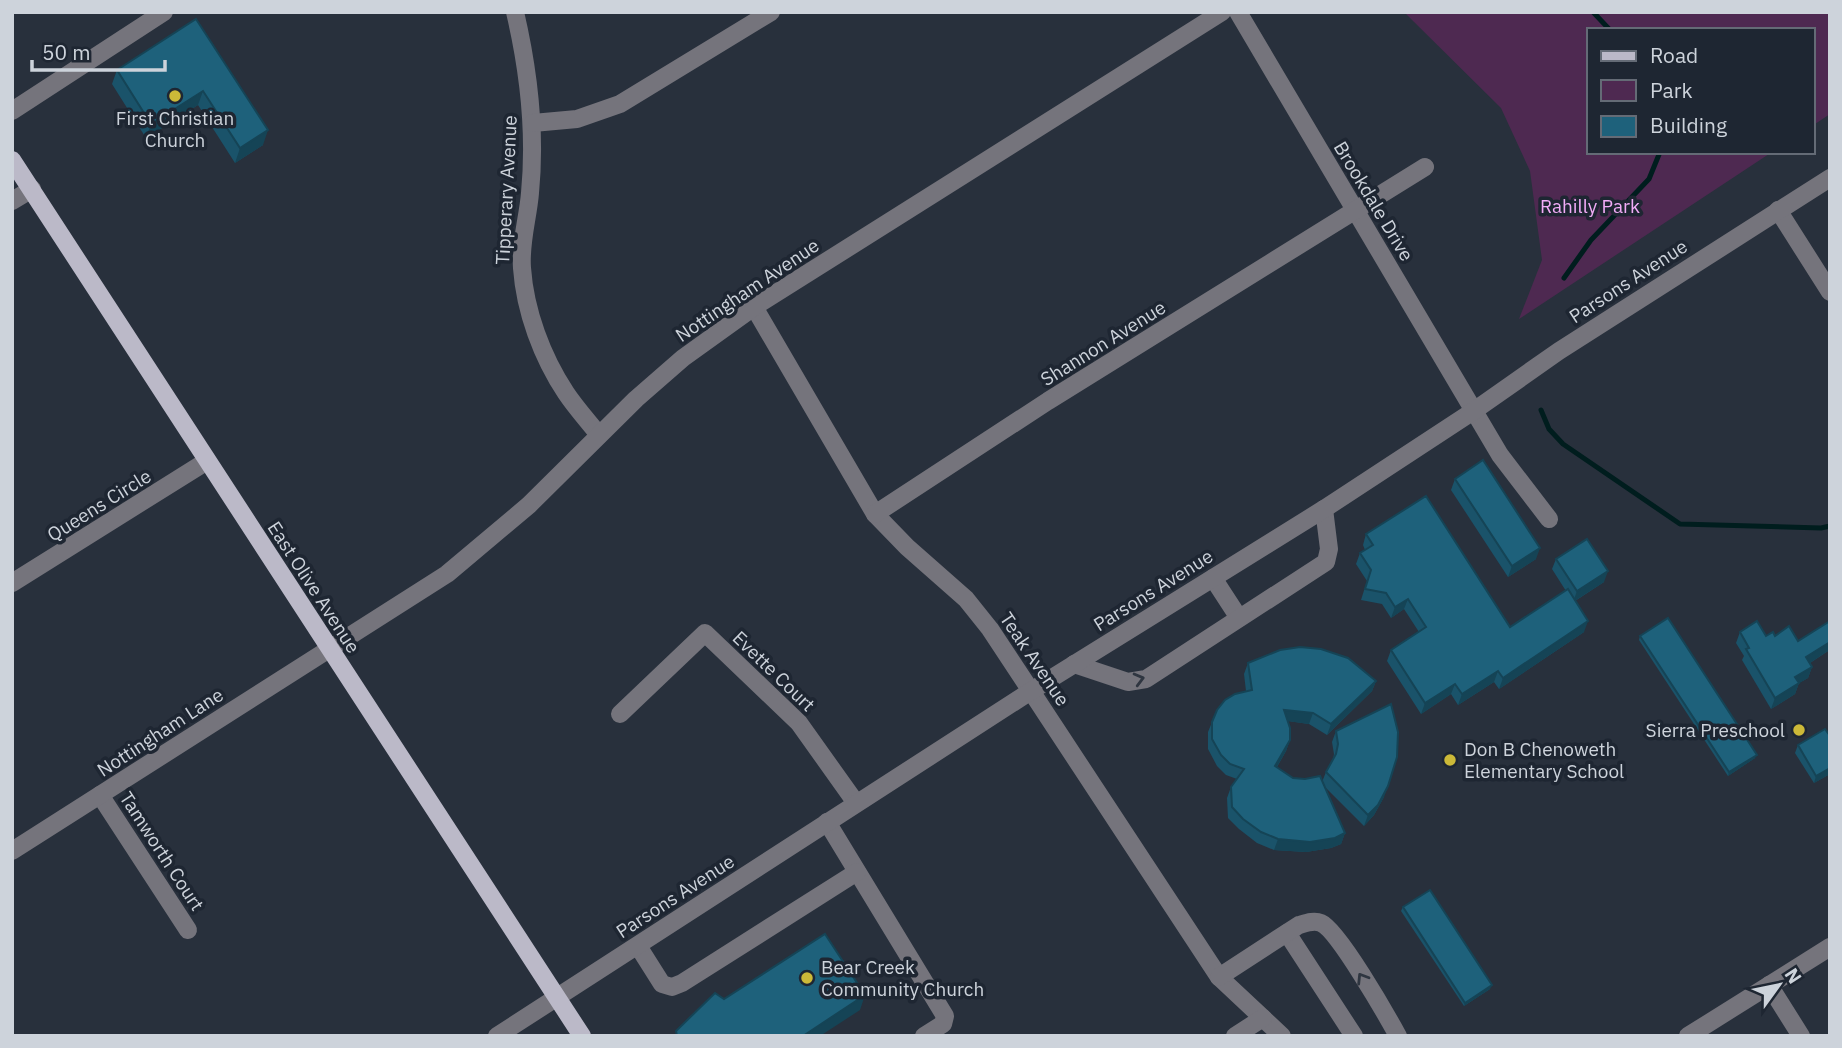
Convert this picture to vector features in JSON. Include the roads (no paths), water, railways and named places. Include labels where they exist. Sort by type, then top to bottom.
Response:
[{"type":"main road","name":"East Olive Avenue","points":[[12,160],[582,1036]]},
{"type":"street","points":[[12,111],[164,12]]},
{"type":"street","name":"Tipperary Avenue","points":[[515,12],[525,56],[533,123],[530,194],[524,224],[522,267],[529,306],[546,357],[566,393],[599,435]]},
{"type":"street","points":[[533,123],[577,119],[620,104],[771,12]]},
{"type":"street","name":"Nottingham Avenue","points":[[329,648],[447,574],[489,541],[683,358],[754,307],[1222,12]]},
{"type":"street","name":"Brookdale Drive","points":[[1238,12],[1500,454],[1549,519]]},
{"type":"street","name":"Shannon Avenue","points":[[875,514],[1048,401],[1425,167]]},
{"type":"street","name":"Parsons Avenue","points":[[497,1036],[1031,691],[1324,509],[1559,351],[1830,178]]},
{"type":"street","points":[[12,201],[32,189]]},
{"type":"street","points":[[1778,209],[1830,292]]},
{"type":"street","name":"Teak Avenue","points":[[754,307],[875,514],[907,547],[967,598],[1219,978],[1282,1036]]},
{"type":"street","name":"Queens Circle","points":[[12,583],[207,461]]},
{"type":"street","points":[[1074,664],[1128,682],[1146,679],[1326,562],[1329,550],[1324,509]]},
{"type":"street","points":[[1213,578],[1240,618]]},
{"type":"street","name":"Evette Court","points":[[620,715],[705,633],[799,723],[856,803]]},
{"type":"street","name":"Nottingham Lane","points":[[12,851],[329,648]]},
{"type":"street","name":"Tamworth Court","points":[[100,795],[188,930]]},
{"type":"street","points":[[827,822],[945,1016],[943,1024],[924,1036]]},
{"type":"street","points":[[638,946],[662,984],[672,987],[857,872]]},
{"type":"street","points":[[1219,978],[1299,925],[1321,923],[1336,936],[1398,1036]]},
{"type":"street","points":[[1287,933],[1354,1036]]},
{"type":"street","points":[[1688,1036],[1830,947]]},
{"type":"street","points":[[1769,985],[1801,1036]]},
{"type":"street","points":[[1235,1036],[1263,1018]]},
{"type":"waterway","points":[[1593,12],[1608,28]]},
{"type":"waterway","points":[[1564,278],[1591,240],[1649,179],[1659,154]]},
{"type":"waterway","points":[[1541,410],[1549,429],[1563,444],[1680,524],[1821,528],[1830,526]]},
{"type":"place","name":"First Christian Church","points":[[175,96]]},
{"type":"place","name":"Sierra Preschool","points":[[1799,730]]},
{"type":"place","name":"Don B Chenoweth Elementary School","points":[[1450,760]]},
{"type":"place","name":"Bear Creek Community Church","points":[[807,978]]},
{"type":"park label","name":"Rahilly Park","points":[[1590,206]]}]
